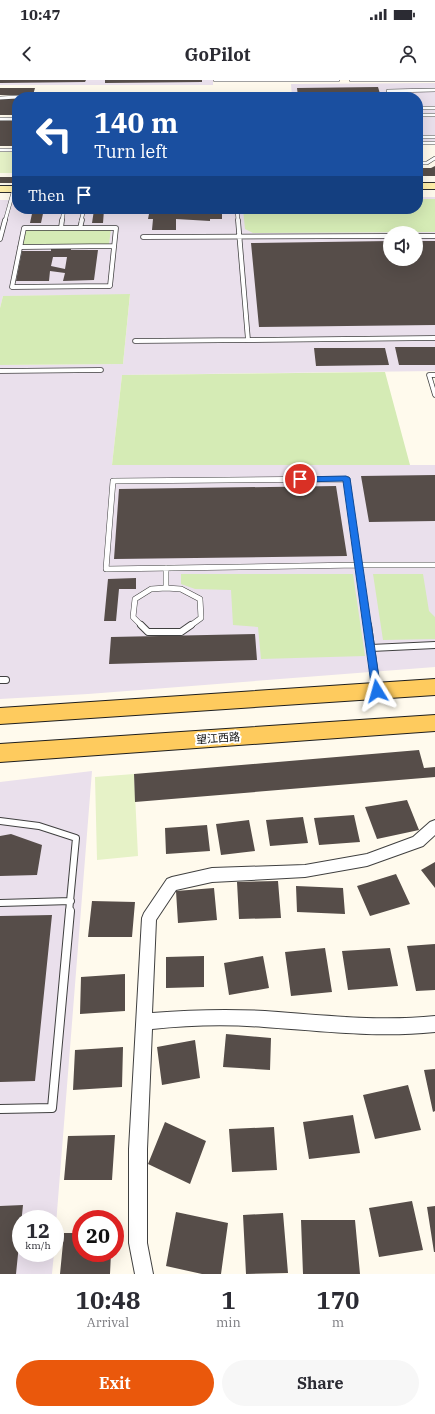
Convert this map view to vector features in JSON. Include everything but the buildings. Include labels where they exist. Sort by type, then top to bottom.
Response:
[{"type":"main road","points":[[0,716],[435,687]]},
{"type":"main road","name":"望江西路","points":[[0,753],[435,723]]},
{"type":"street","points":[[423,186],[435,186]]},
{"type":"street","points":[[0,189],[12,189]]},
{"type":"street","points":[[144,1274],[138,1243],[138,1149],[149,918],[172,884],[212,875],[305,871],[367,860],[418,842],[435,826]]},
{"type":"street","points":[[143,1022],[195,1017],[264,1019],[326,1025],[407,1027],[435,1024]]},
{"type":"lane","points":[[215,80],[215,82],[338,80]]},
{"type":"lane","points":[[351,80],[435,80]]},
{"type":"lane","points":[[388,92],[435,90]]},
{"type":"lane","points":[[0,98],[12,98]]},
{"type":"lane","points":[[423,108],[435,108]]},
{"type":"lane","points":[[423,115],[435,115]]},
{"type":"lane","points":[[0,119],[12,119]]},
{"type":"lane","points":[[423,137],[435,137]]},
{"type":"lane","points":[[423,143],[435,143]]},
{"type":"lane","points":[[0,150],[12,150]]},
{"type":"lane","points":[[423,163],[427,163],[435,158]]},
{"type":"lane","points":[[0,239],[12,198]]},
{"type":"lane","points":[[0,214],[7,214]]},
{"type":"lane","points":[[61,228],[63,214]]},
{"type":"lane","points":[[80,228],[83,214]]},
{"type":"lane","points":[[237,214],[248,340]]},
{"type":"lane","points":[[24,228],[61,228],[116,228],[110,286],[12,287],[24,228]]},
{"type":"lane","points":[[143,237],[383,236]]},
{"type":"lane","points":[[423,236],[435,236]]},
{"type":"lane","points":[[20,247],[114,246]]},
{"type":"lane","points":[[135,341],[435,338]]},
{"type":"lane","points":[[0,371],[101,370]]},
{"type":"lane","points":[[435,375],[429,375],[435,395]]},
{"type":"lane","points":[[377,691],[370,648],[359,565],[346,478],[113,481],[106,569],[359,565],[435,564]]},
{"type":"lane","points":[[166,568],[166,588]]},
{"type":"lane","points":[[166,588],[181,589],[200,599],[201,618],[181,632],[148,632],[132,617],[135,599],[151,589],[166,588]]},
{"type":"lane","points":[[370,648],[435,646]]},
{"type":"lane","points":[[0,821],[11,821],[44,827],[76,838],[52,1108],[0,1109]]},
{"type":"lane","points":[[0,904],[71,901]]},
{"type":"shaded area","points":[[0,80],[213,80],[213,85],[0,85]]},
{"type":"shaded area","points":[[435,83],[435,141],[423,141],[423,92],[292,92],[291,84]]},
{"type":"shaded area","points":[[423,197],[435,197],[435,371],[122,375],[112,465],[435,465],[435,667],[88,694],[0,699],[0,365],[123,364],[130,295],[3,296],[0,308],[0,200],[12,200],[12,214],[423,214]]},
{"type":"shaded area","points":[[92,771],[57,1210],[12,1210],[12,1262],[53,1262],[52,1274],[0,1274],[0,782]]},
{"type":"green space","points":[[0,152],[12,152],[12,173],[0,173]]},
{"type":"green space","points":[[423,199],[435,199],[435,232],[423,232],[423,226],[383,226],[383,232],[253,233],[245,229],[244,214],[423,214]]},
{"type":"green space","points":[[26,229],[111,229],[109,244],[23,245]]},
{"type":"green space","points":[[130,294],[123,364],[0,365],[0,308],[3,296]]},
{"type":"green space","points":[[385,372],[410,465],[112,465],[122,375]]},
{"type":"green space","points":[[181,574],[353,574],[365,656],[261,659],[258,627],[233,625],[231,590],[195,589],[181,584]]},
{"type":"green space","points":[[373,574],[423,574],[429,611],[435,617],[435,639],[383,640]]},
{"type":"green space","points":[[134,774],[138,856],[97,860],[95,777]]},
{"type":"route","points":[[300,479],[346,478],[377,691]]}]
